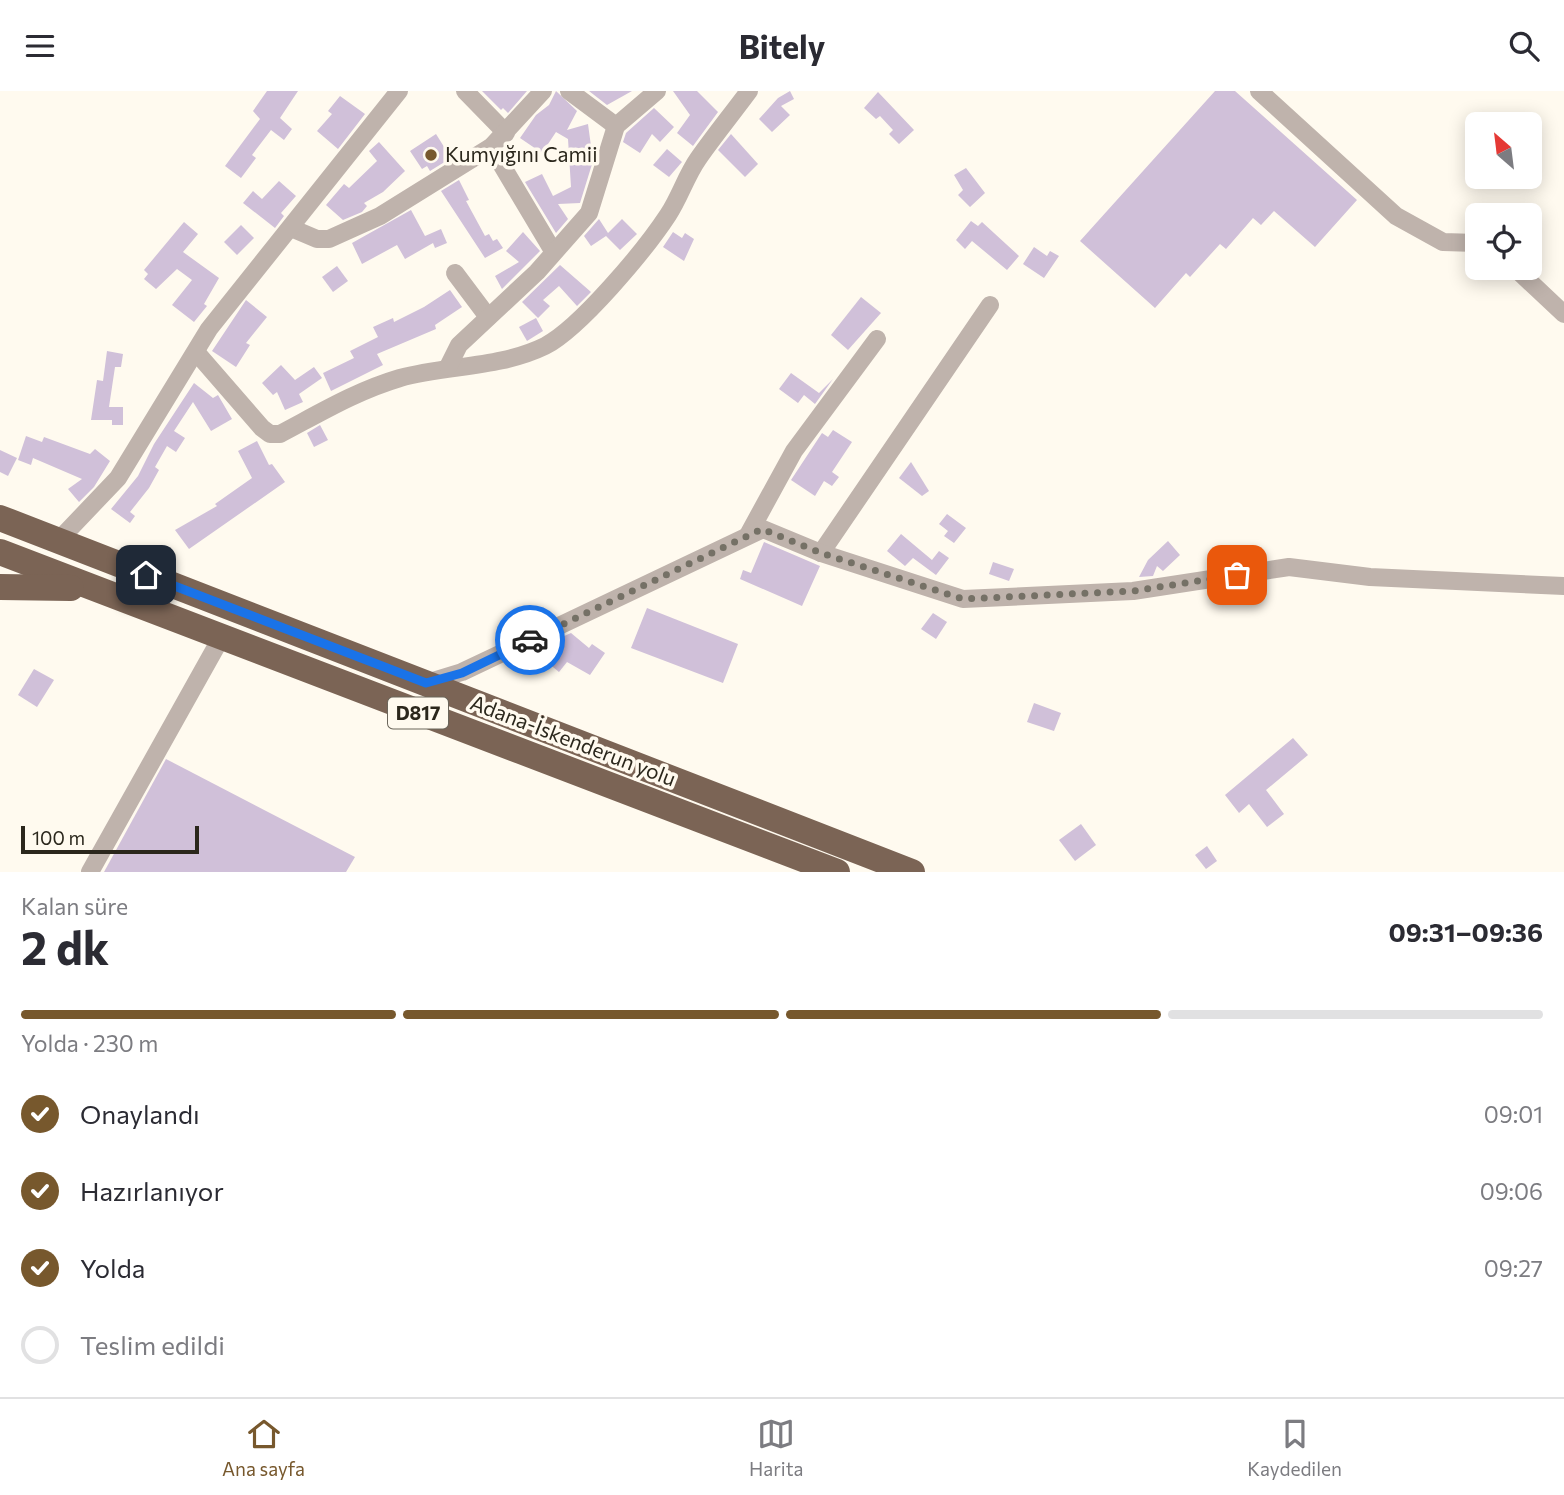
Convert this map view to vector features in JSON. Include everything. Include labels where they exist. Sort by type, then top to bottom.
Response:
[{"type":"highway","points":[[6,543],[58,541]]},
{"type":"highway","name":"Adana-İskenderun yolu","points":[[58,541],[912,872]]},
{"type":"highway","name":"D817","points":[[6,543],[101,591],[837,872]]},
{"type":"highway","points":[[0,587],[49,586],[101,591]]},
{"type":"street","points":[[465,91],[506,134]]},
{"type":"street","points":[[291,228],[317,239],[344,235],[391,210],[491,147],[506,134],[543,91]]},
{"type":"street","points":[[569,91],[616,126]]},
{"type":"street","points":[[448,367],[459,345],[537,272],[589,213],[616,126],[657,91]]},
{"type":"street","points":[[196,352],[270,434],[280,434],[343,399],[367,389],[448,367],[500,361],[526,354],[568,331],[601,297],[668,215],[697,161],[750,91]]},
{"type":"street","points":[[1259,91],[1396,216],[1443,242],[1465,243]]},
{"type":"street","points":[[58,541],[118,478],[209,329],[291,228],[390,94]]},
{"type":"street","points":[[491,147],[553,251]]},
{"type":"street","points":[[455,273],[488,317]]},
{"type":"street","points":[[1528,280],[1564,314]]},
{"type":"street","points":[[821,553],[990,305]]},
{"type":"street","points":[[748,535],[794,451],[877,339]]},
{"type":"street","points":[[426,683],[462,673],[762,529],[821,553],[963,599],[1133,591],[1289,567],[1370,577],[1564,586]]},
{"type":"street","points":[[90,872],[221,638]]},
{"type":"building","points":[[267,91],[298,91],[280,118],[292,129],[284,140],[271,130],[252,155],[256,158],[241,178],[225,166],[260,119],[253,111]]},
{"type":"building","points":[[482,91],[527,91],[508,113],[503,108],[501,110]]},
{"type":"building","points":[[556,91],[577,111],[567,130],[588,124],[593,161],[580,203],[558,204],[568,219],[556,233],[525,182],[542,174],[553,196],[571,187],[568,139],[556,132],[542,153],[520,138],[536,115],[549,105]]},
{"type":"building","points":[[589,91],[632,91],[607,105]]},
{"type":"building","points":[[673,91],[697,91],[718,112],[693,146],[677,133],[690,115]]},
{"type":"building","points":[[790,91],[794,99],[781,106],[790,115],[772,132],[759,119],[778,98]]},
{"type":"building","points":[[1215,91],[1235,91],[1357,200],[1315,247],[1274,211],[1261,225],[1253,218],[1226,249],[1220,244],[1190,277],[1186,273],[1155,308],[1080,241]]},
{"type":"building","points":[[878,92],[914,130],[899,144],[889,134],[893,130],[880,116],[876,119],[864,108]]},
{"type":"building","points":[[340,96],[365,114],[338,149],[317,131],[332,114],[328,111]]},
{"type":"building","points":[[654,108],[674,127],[660,142],[652,134],[640,153],[623,142],[626,133]]},
{"type":"building","name":"Kumyığını Camii","points":[[436,134],[451,158],[430,171],[427,166],[422,169],[410,151]]},
{"type":"building","points":[[731,134],[758,164],[745,177],[718,150]]},
{"type":"building","points":[[379,142],[405,171],[383,192],[364,203],[367,206],[362,212],[343,220],[326,205],[344,184],[349,188],[377,161],[369,151]]},
{"type":"building","points":[[667,149],[682,162],[669,177],[653,165]]},
{"type":"building","points":[[966,168],[985,193],[970,207],[958,195],[963,190],[954,175]]},
{"type":"building","points":[[459,180],[469,200],[466,201],[485,236],[489,234],[493,241],[497,239],[503,248],[485,258],[441,191]]},
{"type":"building","points":[[279,181],[296,196],[281,213],[284,216],[275,228],[243,203],[253,191],[262,199]]},
{"type":"building","points":[[411,210],[425,236],[441,229],[447,243],[435,248],[433,243],[405,259],[397,245],[362,264],[352,243]]},
{"type":"building","points":[[599,219],[608,233],[622,219],[637,234],[620,250],[606,236],[591,246],[584,236]]},
{"type":"building","points":[[971,221],[978,226],[982,222],[1019,256],[1007,270],[972,241],[965,249],[956,240]]},
{"type":"building","points":[[184,222],[198,234],[183,252],[219,278],[204,304],[207,306],[194,322],[172,305],[192,280],[177,269],[156,289],[144,279],[148,274],[144,270]]},
{"type":"building","points":[[241,225],[254,238],[237,255],[224,242]]},
{"type":"building","points":[[523,232],[540,251],[502,289],[495,276],[519,262],[506,251]]},
{"type":"building","points":[[673,232],[682,238],[685,233],[694,239],[684,261],[663,247]]},
{"type":"building","points":[[1034,247],[1047,256],[1050,251],[1059,256],[1044,278],[1023,264]]},
{"type":"building","points":[[560,265],[591,292],[577,306],[559,286],[543,300],[550,306],[538,318],[522,302]]},
{"type":"building","points":[[337,266],[348,281],[333,292],[322,277]]},
{"type":"building","points":[[450,290],[462,307],[435,325],[436,329],[377,354],[383,365],[331,391],[323,373],[354,358],[350,351],[378,337],[373,327],[393,318],[394,322]]},
{"type":"building","points":[[861,297],[881,313],[848,350],[831,335]]},
{"type":"building","points":[[246,300],[267,317],[246,343],[250,345],[236,367],[212,351]]},
{"type":"building","points":[[536,318],[543,331],[527,341],[519,327]]},
{"type":"building","points":[[107,351],[123,354],[121,367],[115,367],[109,407],[123,407],[123,425],[112,425],[112,420],[91,420],[97,380],[103,381]]},
{"type":"building","points":[[281,365],[295,380],[314,367],[322,378],[299,394],[303,402],[285,410],[277,392],[273,395],[262,383]]},
{"type":"building","points":[[791,373],[819,393],[833,379],[815,404],[804,395],[798,403],[779,389]]},
{"type":"building","points":[[194,383],[213,398],[218,395],[232,419],[211,431],[193,402],[174,431],[185,438],[176,452],[167,446],[155,467],[159,470],[149,488],[130,512],[135,516],[130,523],[111,509],[138,476],[154,444]]},
{"type":"building","points":[[320,425],[328,440],[314,447],[307,433]]},
{"type":"building","points":[[833,430],[852,442],[832,472],[839,477],[832,486],[824,481],[815,496],[791,480],[822,433],[828,437]]},
{"type":"building","points":[[26,436],[42,442],[44,437],[90,454],[95,449],[110,461],[94,487],[79,502],[68,489],[82,479],[33,458],[31,465],[18,460]]},
{"type":"building","points":[[257,441],[269,465],[272,464],[285,482],[189,549],[175,530],[217,506],[215,504],[252,478],[238,451]]},
{"type":"building","points":[[0,450],[17,458],[8,476],[0,472]]},
{"type":"building","points":[[911,462],[929,491],[922,496],[899,478]]},
{"type":"building","points":[[947,514],[966,528],[954,543],[944,536],[948,531],[939,524]]},
{"type":"building","points":[[901,534],[932,560],[939,551],[949,558],[936,575],[913,558],[905,566],[887,551]]},
{"type":"building","points":[[1168,541],[1180,555],[1163,571],[1157,566],[1153,576],[1139,577],[1148,560]]},
{"type":"building","points":[[764,542],[820,566],[802,606],[740,579],[743,570],[751,573]]},
{"type":"building","points":[[993,562],[1014,569],[1009,581],[989,574]]},
{"type":"building","points":[[647,608],[738,644],[723,683],[631,648]]},
{"type":"building","points":[[933,613],[947,622],[936,639],[921,629]]},
{"type":"building","points":[[571,633],[589,648],[592,644],[605,653],[590,675],[567,662],[559,672],[542,658],[555,640]]},
{"type":"building","points":[[34,669],[54,680],[37,707],[18,695]]},
{"type":"building","points":[[1034,703],[1061,713],[1054,731],[1027,722]]},
{"type":"building","points":[[1293,738],[1308,755],[1266,790],[1284,814],[1267,827],[1249,804],[1239,813],[1225,795]]},
{"type":"building","points":[[166,759],[355,857],[346,872],[104,872]]},
{"type":"building","points":[[1081,824],[1096,845],[1075,861],[1059,840]]},
{"type":"building","points":[[1207,846],[1217,861],[1206,869],[1195,855]]},
{"type":"way so far","points":[[530,640],[762,529],[821,553],[963,599],[1133,591],[1237,575]]},
{"type":"place","name":"Kumyığını Camii","points":[[431,155]]},
{"type":"route","points":[[146,575],[426,683],[462,673],[530,640]]}]
